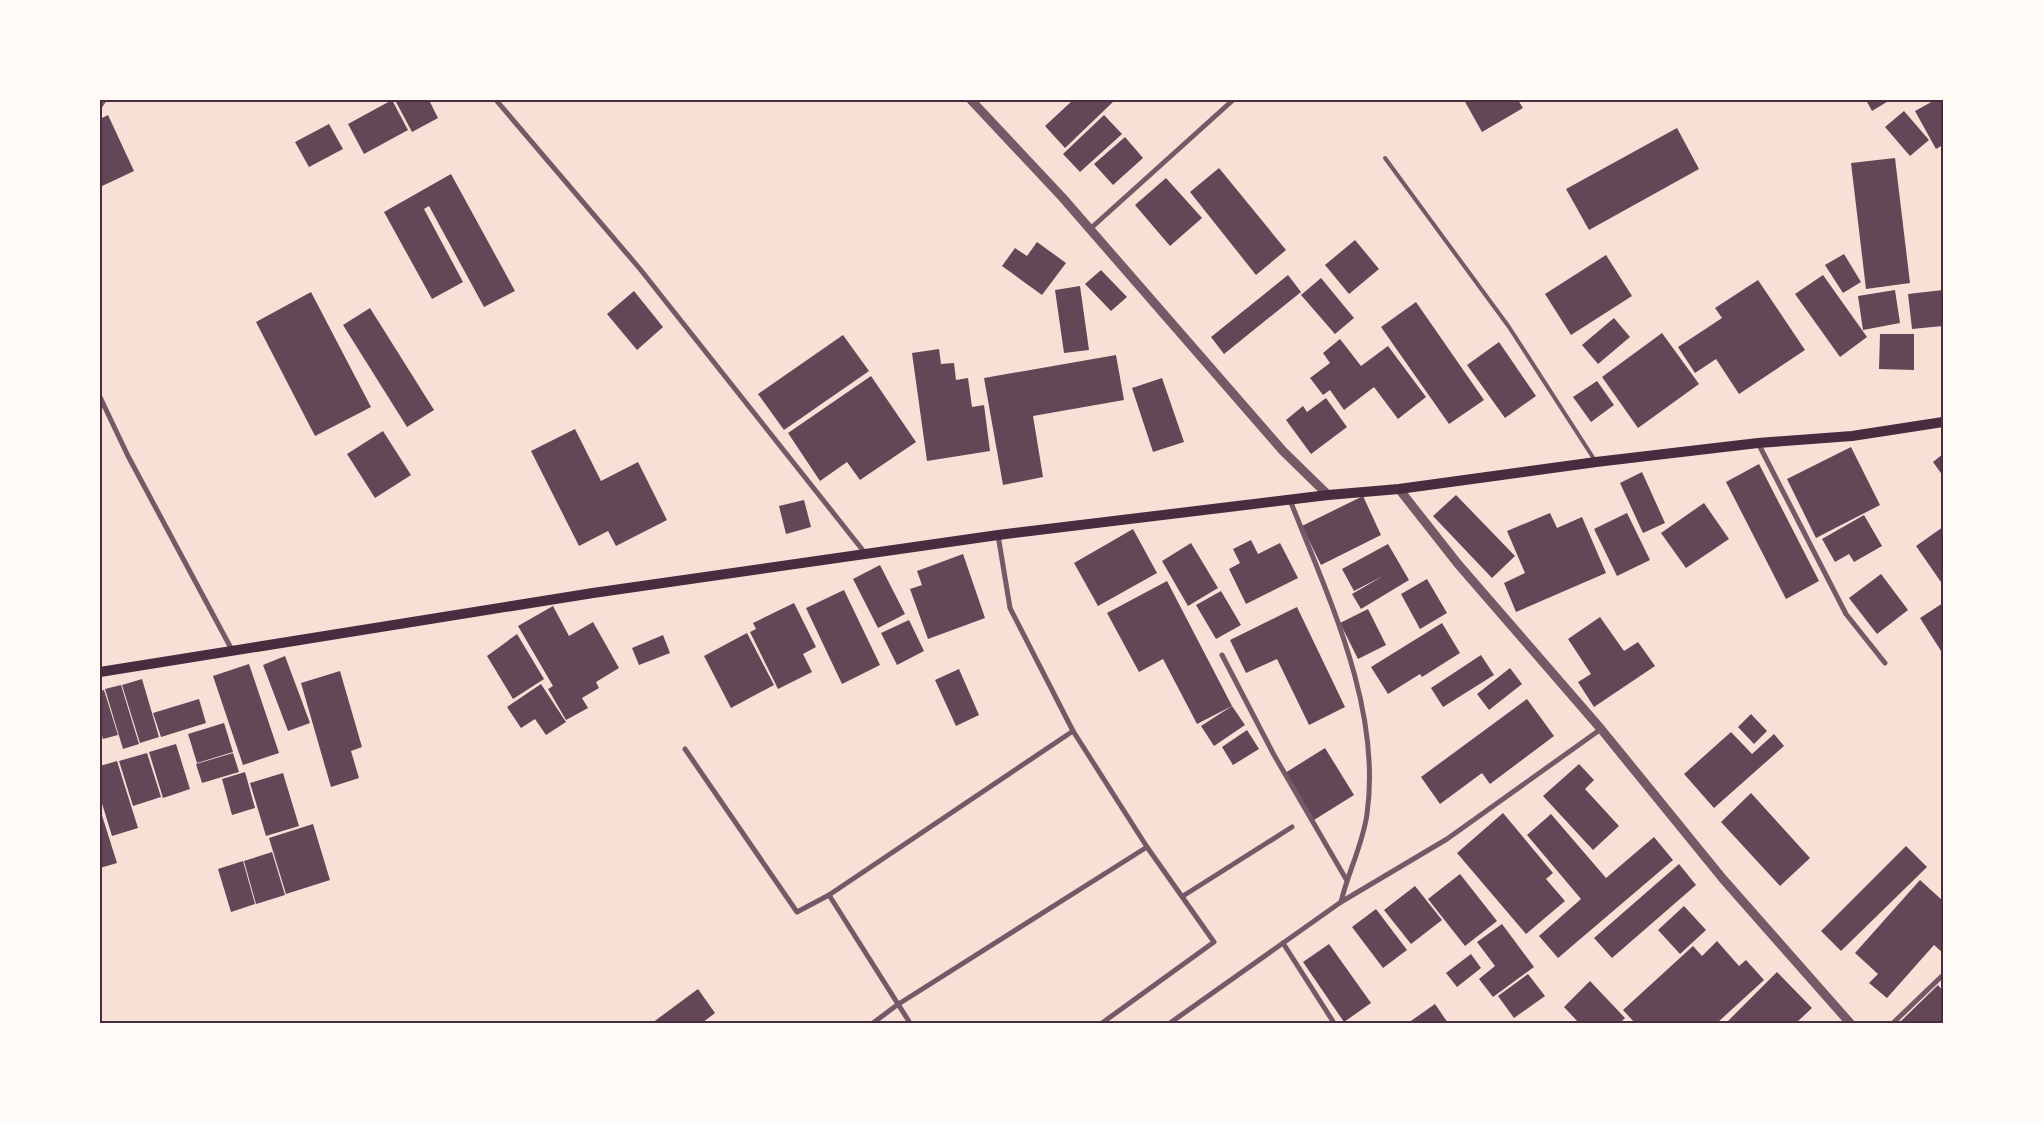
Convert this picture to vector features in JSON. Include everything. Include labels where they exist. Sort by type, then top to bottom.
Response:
[{"type":"main road","points":[[100,672],[603,591],[865,553],[1328,495],[1399,489],[1596,462],[1758,443],[1852,436],[1943,422]]},
{"type":"street","points":[[100,106],[104,100]]},
{"type":"street","points":[[496,100],[640,269],[865,553]]},
{"type":"street","points":[[971,100],[1090,229],[1284,451],[1328,495]]},
{"type":"street","points":[[1090,229],[1233,100]]},
{"type":"street","points":[[100,397],[128,456],[232,650]]},
{"type":"street","points":[[1758,443],[1846,614],[1885,663]]},
{"type":"street","points":[[1399,489],[1458,564],[1601,729],[1723,879],[1850,1023]]},
{"type":"street","points":[[1290,500],[1324,585],[1356,679],[1368,738],[1370,776],[1367,815],[1360,845],[1346,879],[1341,902]]},
{"type":"street","points":[[998,535],[1010,608],[1072,731],[1147,847],[1214,942],[1102,1023]]},
{"type":"street","points":[[1222,655],[1274,754],[1346,879]]},
{"type":"street","points":[[1170,1023],[1341,902],[1447,839],[1601,729]]},
{"type":"street","points":[[686,749],[797,912],[829,894],[1072,731]]},
{"type":"street","points":[[1183,896],[1292,827]]},
{"type":"street","points":[[873,1023],[897,1005],[1147,847]]},
{"type":"street","points":[[829,894],[910,1023]]},
{"type":"street","points":[[1282,943],[1334,1023]]},
{"type":"street","points":[[1893,1023],[1943,975]]},
{"type":"lane","points":[[1385,158],[1509,327],[1596,462]]},
{"type":"building","points":[[392,100],[408,130],[364,154],[348,124]]},
{"type":"building","points":[[395,100],[429,100],[438,118],[412,132]]},
{"type":"building","points":[[1073,100],[1115,100],[1065,148],[1045,126]]},
{"type":"building","points":[[1464,100],[1518,100],[1523,108],[1482,132]]},
{"type":"building","points":[[1866,100],[1890,100],[1872,111]]},
{"type":"building","points":[[1935,100],[1943,100],[1943,145],[1936,149],[1915,111]]},
{"type":"building","points":[[1904,111],[1929,140],[1910,156],[1885,127]]},
{"type":"building","points":[[108,115],[134,171],[100,187],[100,119]]},
{"type":"building","points":[[1104,115],[1122,134],[1080,172],[1063,154]]},
{"type":"building","points":[[329,124],[343,149],[309,167],[295,142]]},
{"type":"building","points":[[1677,128],[1699,169],[1589,230],[1566,189]]},
{"type":"building","points":[[1125,137],[1143,158],[1113,185],[1094,164]]},
{"type":"building","points":[[1895,158],[1910,283],[1866,289],[1851,163]]},
{"type":"building","points":[[1219,168],[1286,250],[1256,275],[1190,192]]},
{"type":"building","points":[[451,174],[515,291],[484,307],[429,206],[424,209],[463,282],[432,299],[384,212]]},
{"type":"building","points":[[1166,178],[1202,218],[1170,246],[1135,205]]},
{"type":"building","points":[[1355,240],[1379,269],[1349,294],[1325,265]]},
{"type":"building","points":[[1037,242],[1066,263],[1042,295],[1002,266],[1015,248],[1027,256]]},
{"type":"building","points":[[1844,254],[1861,282],[1843,293],[1825,265]]},
{"type":"building","points":[[1606,255],[1632,296],[1571,335],[1545,294]]},
{"type":"building","points":[[1101,270],[1127,297],[1111,311],[1085,284]]},
{"type":"building","points":[[1288,275],[1301,292],[1224,354],[1211,337]]},
{"type":"building","points":[[1823,275],[1867,337],[1840,357],[1795,294]]},
{"type":"building","points":[[1321,278],[1354,318],[1335,334],[1301,295]]},
{"type":"building","points":[[1758,280],[1805,350],[1739,394],[1716,359],[1695,373],[1678,347],[1722,318],[1715,308]]},
{"type":"building","points":[[1080,286],[1089,350],[1064,353],[1055,290]]},
{"type":"building","points":[[1895,290],[1900,323],[1863,330],[1858,296]]},
{"type":"building","points":[[1943,290],[1943,326],[1912,329],[1908,294]]},
{"type":"building","points":[[634,291],[663,327],[637,350],[607,314]]},
{"type":"building","points":[[311,292],[371,407],[315,436],[256,322]]},
{"type":"building","points":[[1416,302],[1484,400],[1449,424],[1381,327]]},
{"type":"building","points":[[370,308],[434,410],[407,427],[343,325]]},
{"type":"building","points":[[1614,318],[1630,337],[1598,364],[1582,345]]},
{"type":"building","points":[[1662,333],[1699,384],[1638,428],[1602,377]]},
{"type":"building","points":[[1880,334],[1914,334],[1914,370],[1879,369]]},
{"type":"building","points":[[843,335],[869,371],[784,430],[758,394]]},
{"type":"building","points":[[1340,339],[1361,366],[1388,346],[1426,397],[1398,419],[1374,387],[1344,410],[1330,390],[1323,395],[1310,378],[1330,363],[1323,353]]},
{"type":"building","points":[[1499,342],[1536,396],[1505,418],[1467,365]]},
{"type":"building","points":[[939,349],[941,364],[954,363],[956,380],[968,378],[972,407],[984,405],[990,451],[927,461],[912,353]]},
{"type":"building","points":[[1116,355],[1124,400],[1033,416],[1043,477],[1003,485],[984,378]]},
{"type":"building","points":[[871,376],[916,442],[860,480],[847,462],[820,481],[788,433]]},
{"type":"building","points":[[1162,378],[1184,442],[1153,452],[1132,388]]},
{"type":"building","points":[[1597,381],[1614,405],[1591,422],[1573,397]]},
{"type":"building","points":[[1326,398],[1347,427],[1311,454],[1286,420],[1303,406],[1307,412]]},
{"type":"building","points":[[575,429],[601,481],[638,462],[667,520],[616,546],[608,531],[579,546],[531,451]]},
{"type":"building","points":[[383,431],[411,475],[375,498],[347,454]]},
{"type":"building","points":[[1851,447],[1880,505],[1816,538],[1787,479]]},
{"type":"building","points":[[1943,454],[1943,476],[1933,462]]},
{"type":"building","points":[[1759,464],[1819,581],[1786,599],[1726,482]]},
{"type":"building","points":[[1642,472],[1665,523],[1643,533],[1620,483]]},
{"type":"building","points":[[1456,495],[1515,556],[1492,578],[1433,516]]},
{"type":"building","points":[[1363,496],[1381,535],[1321,565],[1302,526]]},
{"type":"building","points":[[804,500],[811,527],[786,534],[779,506]]},
{"type":"building","points":[[1704,503],[1729,539],[1686,568],[1661,533]]},
{"type":"building","points":[[1550,513],[1557,528],[1582,517],[1606,573],[1516,612],[1504,583],[1525,573],[1507,531]]},
{"type":"building","points":[[1627,513],[1650,560],[1617,576],[1594,529]]},
{"type":"building","points":[[1864,515],[1882,546],[1854,562],[1849,554],[1835,562],[1822,539]]},
{"type":"building","points":[[1943,527],[1943,585],[1916,546]]},
{"type":"building","points":[[1133,529],[1157,573],[1098,606],[1074,563]]},
{"type":"building","points":[[1251,540],[1258,554],[1280,543],[1298,578],[1246,604],[1229,569],[1240,563],[1233,549]]},
{"type":"building","points":[[1191,543],[1218,588],[1188,606],[1162,561]]},
{"type":"building","points":[[1388,544],[1409,580],[1361,609],[1352,594],[1383,576],[1354,591],[1342,569]]},
{"type":"building","points":[[963,554],[985,618],[928,639],[910,589],[922,585],[917,571]]},
{"type":"building","points":[[880,565],[905,614],[878,628],[853,579]]},
{"type":"building","points":[[1881,574],[1908,610],[1877,634],[1849,598]]},
{"type":"building","points":[[1427,579],[1447,613],[1420,629],[1401,594]]},
{"type":"building","points":[[1167,581],[1232,706],[1197,724],[1163,659],[1139,672],[1107,613]]},
{"type":"building","points":[[844,590],[880,665],[842,684],[806,608]]},
{"type":"building","points":[[1221,591],[1241,625],[1216,639],[1196,605]]},
{"type":"building","points":[[794,603],[816,647],[803,654],[812,672],[778,689],[750,632],[756,629],[753,623]]},
{"type":"building","points":[[1943,603],[1943,654],[1920,618]]},
{"type":"building","points":[[553,606],[569,636],[593,622],[619,668],[596,682],[599,688],[582,698],[588,708],[566,720],[548,689],[553,686],[518,626]]},
{"type":"building","points":[[1297,607],[1345,707],[1309,725],[1277,659],[1246,673],[1230,640]]},
{"type":"building","points":[[1368,609],[1386,645],[1358,659],[1340,623]]},
{"type":"building","points":[[1600,617],[1624,651],[1638,642],[1655,666],[1594,707],[1578,682],[1591,674],[1568,639]]},
{"type":"building","points":[[909,620],[924,651],[897,665],[881,633]]},
{"type":"building","points":[[1442,623],[1460,653],[1422,677],[1420,674],[1388,694],[1371,667]]},
{"type":"building","points":[[747,633],[774,685],[731,708],[704,656]]},
{"type":"building","points":[[517,634],[544,679],[513,699],[487,656]]},
{"type":"building","points":[[663,635],[670,653],[639,665],[632,648]]},
{"type":"building","points":[[1481,655],[1494,675],[1443,707],[1431,688]]},
{"type":"building","points":[[285,656],[310,723],[288,731],[263,665]]},
{"type":"building","points":[[249,664],[279,753],[243,765],[213,676]]},
{"type":"building","points":[[1510,668],[1522,684],[1489,710],[1477,694]]},
{"type":"building","points":[[959,669],[979,715],[956,726],[935,680]]},
{"type":"building","points":[[340,671],[362,747],[351,751],[359,778],[331,787],[301,683]]},
{"type":"building","points":[[142,679],[159,737],[140,743],[122,685]]},
{"type":"building","points":[[541,684],[566,722],[546,735],[535,719],[521,728],[507,707]]},
{"type":"building","points":[[121,685],[139,744],[123,749],[105,689]]},
{"type":"building","points":[[104,690],[118,735],[103,739],[100,730],[100,691]]},
{"type":"building","points":[[199,699],[206,723],[161,737],[153,713]]},
{"type":"building","points":[[1527,699],[1554,736],[1490,784],[1482,773],[1440,804],[1421,777]]},
{"type":"building","points":[[1232,706],[1245,725],[1214,746],[1201,726]]},
{"type":"building","points":[[1751,714],[1767,731],[1754,744],[1738,727]]},
{"type":"building","points":[[224,723],[233,752],[197,763],[188,734]]},
{"type":"building","points":[[1247,730],[1259,749],[1233,765],[1222,747]]},
{"type":"building","points":[[1731,732],[1752,754],[1774,734],[1784,746],[1714,808],[1684,774]]},
{"type":"building","points":[[176,744],[190,789],[163,798],[149,752]]},
{"type":"building","points":[[1325,748],[1354,795],[1314,820],[1285,773]]},
{"type":"building","points":[[147,753],[161,797],[133,806],[119,761]]},
{"type":"building","points":[[233,753],[239,772],[202,783],[196,764]]},
{"type":"building","points":[[117,761],[138,828],[112,836],[100,797],[100,766]]},
{"type":"building","points":[[1579,764],[1594,780],[1585,789],[1619,826],[1593,850],[1543,796]]},
{"type":"building","points":[[245,772],[255,808],[232,815],[222,779]]},
{"type":"building","points":[[283,773],[299,826],[266,836],[250,783]]},
{"type":"building","points":[[1751,793],[1810,858],[1780,886],[1721,822]]},
{"type":"building","points":[[100,809],[117,863],[100,868]]},
{"type":"building","points":[[1503,813],[1553,873],[1546,879],[1565,901],[1526,934],[1457,853]]},
{"type":"building","points":[[1551,814],[1606,878],[1654,837],[1673,860],[1558,958],[1539,936],[1581,899],[1527,835]]},
{"type":"building","points":[[313,824],[330,880],[286,894],[269,838]]},
{"type":"building","points":[[1906,846],[1927,867],[1841,951],[1821,931]]},
{"type":"building","points":[[272,852],[285,895],[256,904],[244,861]]},
{"type":"building","points":[[243,861],[255,904],[231,912],[218,869]]},
{"type":"building","points":[[1679,864],[1696,885],[1612,958],[1594,938]]},
{"type":"building","points":[[1460,874],[1497,921],[1465,946],[1428,899]]},
{"type":"building","points":[[1920,880],[1943,901],[1943,953],[1934,945],[1887,998],[1869,983],[1878,974],[1855,953]]},
{"type":"building","points":[[1415,886],[1442,920],[1411,944],[1384,910]]},
{"type":"building","points":[[1684,906],[1706,930],[1680,954],[1658,930]]},
{"type":"building","points":[[1376,909],[1407,950],[1383,968],[1352,927]]},
{"type":"building","points":[[1502,924],[1534,967],[1493,997],[1479,979],[1495,966],[1477,942]]},
{"type":"building","points":[[1717,941],[1739,966],[1746,960],[1764,980],[1717,1023],[1635,1023],[1623,1010],[1693,946],[1702,956]]},
{"type":"building","points":[[1329,944],[1371,1003],[1344,1022],[1303,962]]},
{"type":"building","points":[[1471,954],[1481,968],[1457,987],[1446,973]]},
{"type":"building","points":[[1777,972],[1812,1008],[1796,1023],[1726,1023]]},
{"type":"building","points":[[1528,974],[1545,996],[1514,1018],[1498,996]]},
{"type":"building","points":[[1590,981],[1625,1018],[1620,1023],[1579,1023],[1564,1007]]},
{"type":"building","points":[[1938,985],[1943,991],[1943,1023],[1899,1023]]},
{"type":"building","points":[[698,989],[715,1013],[702,1023],[652,1023]]},
{"type":"building","points":[[1435,1004],[1448,1023],[1408,1023]]}]
